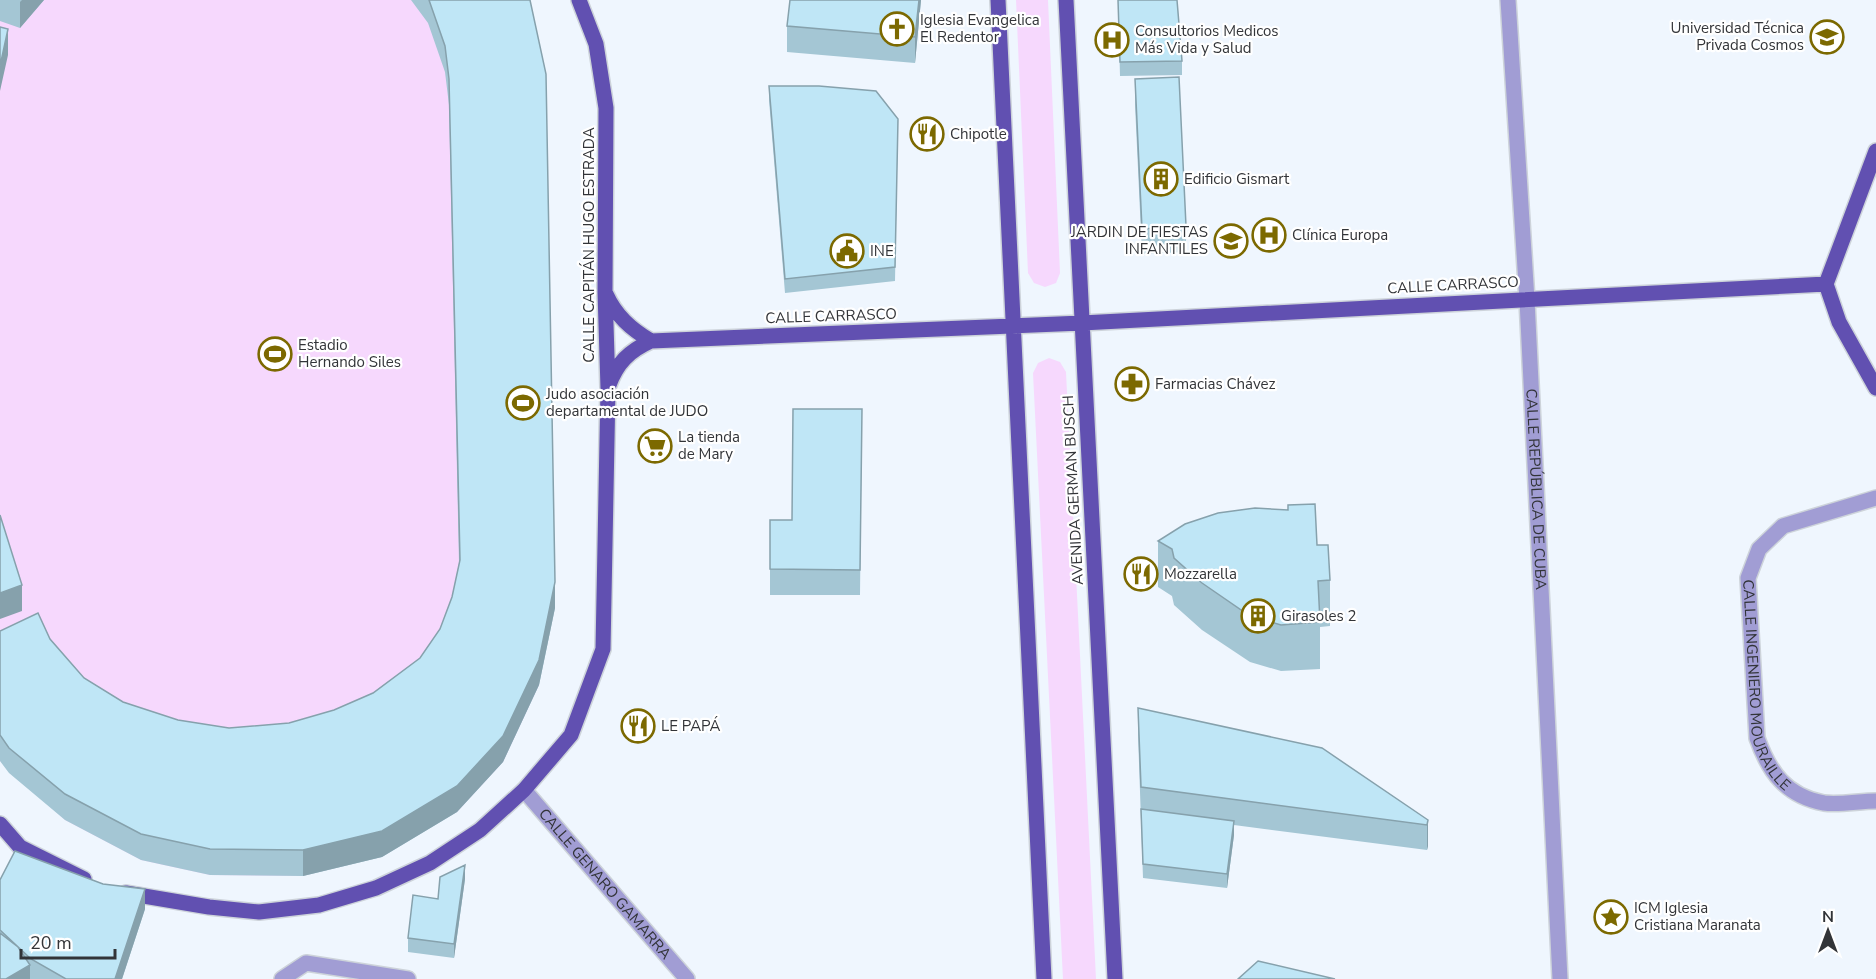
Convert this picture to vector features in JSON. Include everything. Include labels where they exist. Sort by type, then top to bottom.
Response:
[{"type":"main road","name":"CALLE CAPITÁN HUGO ESTRADA","points":[[0,824],[20,847],[100,887],[209,907],[259,912],[319,905],[376,888],[430,863],[480,830],[524,790],[571,735],[603,648],[608,388],[605,292],[606,108],[596,44],[579,0]]},
{"type":"main road","points":[[998,0],[1044,979]]},
{"type":"main road","name":"AVENIDA GERMAN BUSCH","points":[[1066,0],[1115,979]]},
{"type":"main road","points":[[1876,151],[1826,284],[1839,322],[1876,388]]},
{"type":"main road","name":"CALLE CARRASCO","points":[[608,388],[614,372],[623,359],[636,348],[651,341],[1082,323],[1826,284]]},
{"type":"main road","points":[[605,292],[612,308],[623,321],[651,341]]},
{"type":"street","name":"CALLE REPÚBLICA DE CUBA","points":[[1508,0],[1527,300],[1560,979]]},
{"type":"street","name":"CALLE INGENIERO MOURAILLE","points":[[1876,498],[1783,526],[1760,549],[1748,578],[1757,738],[1766,761],[1781,782],[1802,796],[1826,803],[1876,801]]},
{"type":"street","name":"CALLE GENARO GAMARRA","points":[[524,790],[687,979]]},
{"type":"street","points":[[282,979],[306,963],[408,979]]},
{"type":"shaded area","name":"Estadio Hernando Siles","points":[[0,0],[518,0],[539,685],[503,762],[457,812],[303,876],[210,875],[141,860],[65,820],[0,761]]},
{"type":"shaded area","points":[[1016,0],[1048,0],[1060,273],[1056,283],[1045,287],[1034,283],[1028,273]]},
{"type":"shaded area","points":[[1049,358],[1060,362],[1066,372],[1096,979],[1063,979],[1033,373],[1038,363]]},
{"type":"building","points":[[429,0],[530,0],[546,74],[555,582],[539,660],[503,736],[457,786],[382,831],[303,850],[210,849],[141,834],[65,794],[9,748],[0,735],[0,631],[38,613],[50,639],[84,678],[123,702],[178,720],[229,728],[289,723],[334,710],[373,693],[420,658],[440,629],[452,597],[460,560],[449,79],[445,46]]},
{"type":"building","points":[[790,0],[919,0],[915,37],[787,26]]},
{"type":"building","points":[[1118,0],[1177,0],[1182,61],[1120,62]]},
{"type":"building","points":[[0,27],[8,29],[0,66]]},
{"type":"building","name":"Edificio Gismart","points":[[1179,77],[1186,226],[1142,229],[1135,79]]},
{"type":"building","points":[[769,86],[819,86],[876,91],[898,119],[895,267],[785,279]]},
{"type":"building","points":[[793,409],[862,409],[860,570],[770,569],[770,520],[792,520]]},
{"type":"building","points":[[1315,504],[1317,545],[1328,545],[1330,580],[1318,581],[1320,622],[1281,625],[1250,616],[1202,583],[1174,558],[1172,549],[1158,541],[1185,524],[1218,513],[1255,508],[1288,510],[1288,505]]},
{"type":"building","points":[[0,515],[22,585],[0,593]]},
{"type":"building","points":[[1138,708],[1322,748],[1428,820],[1427,825],[1141,787]]},
{"type":"building","points":[[1141,809],[1234,821],[1227,874],[1143,864]]},
{"type":"building","points":[[15,851],[103,884],[145,889],[115,979],[66,979],[31,959],[0,930],[0,880]]},
{"type":"building","points":[[465,865],[454,944],[408,938],[413,895],[438,899],[440,877]]},
{"type":"building","points":[[0,933],[18,947],[30,965],[6,979],[0,979]]},
{"type":"building","points":[[1258,961],[1335,979],[1238,979]]},
{"type":"place","name":"Iglesia Evangelica El Redentor","points":[[897,29]]},
{"type":"place","name":"Universidad Técnica Privada Cosmos","points":[[1827,37]]},
{"type":"place","name":"Consultorios Medicos Más Vida y Salud","points":[[1112,40]]},
{"type":"place","name":"Chipotle","points":[[927,134]]},
{"type":"place","name":"Edificio Gismart","points":[[1161,179]]},
{"type":"place","name":"Clínica Europa","points":[[1269,235]]},
{"type":"place","name":"JARDIN DE FIESTAS INFANTILES","points":[[1231,241]]},
{"type":"place","name":"INE","points":[[847,251]]},
{"type":"place","name":"Estadio Hernando Siles","points":[[275,354]]},
{"type":"place","name":"Farmacias Chávez","points":[[1132,384]]},
{"type":"place","name":"Judo asociación departamental de JUDO","points":[[523,403]]},
{"type":"place","name":"La tienda de Mary","points":[[655,446]]},
{"type":"place","name":"Mozzarella","points":[[1141,574]]},
{"type":"place","name":"Girasoles 2","points":[[1258,616]]},
{"type":"place","name":"LE PAPÁ","points":[[638,726]]},
{"type":"place","name":"ICM Iglesia Cristiana Maranata","points":[[1611,917]]}]
